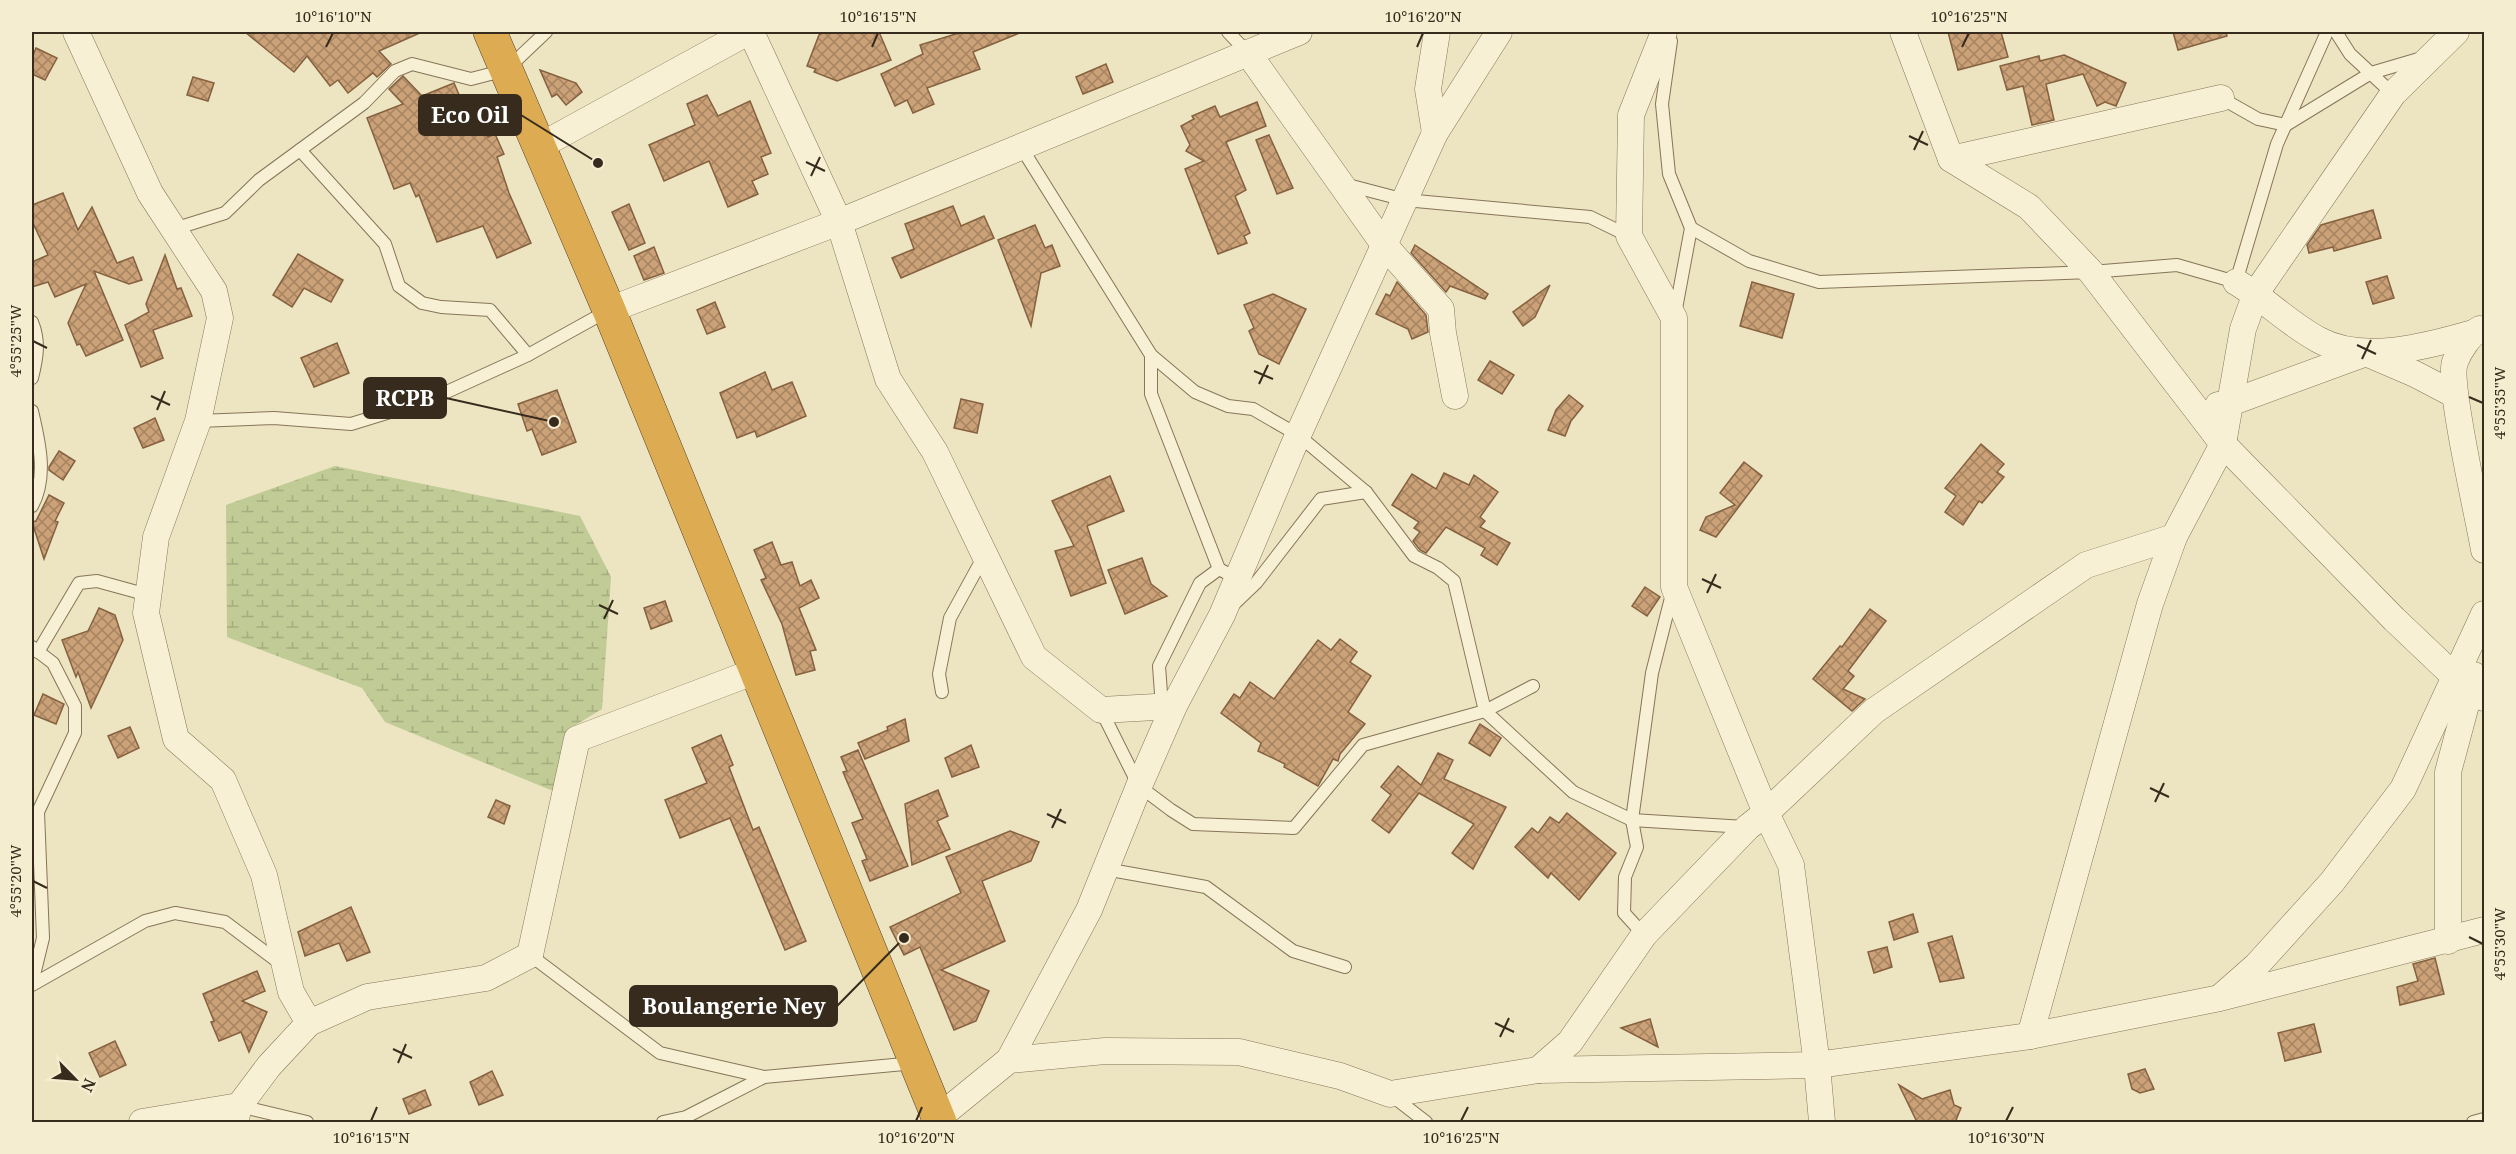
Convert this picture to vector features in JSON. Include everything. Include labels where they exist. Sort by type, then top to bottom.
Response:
[{"type":"highway","points":[[490,32],[609,310],[939,1120]]},
{"type":"street","points":[[76,32],[150,193],[214,291],[220,318],[198,421],[156,537],[146,613],[176,739],[223,780],[264,875],[291,992],[309,1023]]},
{"type":"street","points":[[540,146],[749,32],[840,222],[888,379],[935,452],[1034,657],[1101,710],[1168,706]]},
{"type":"street","points":[[609,310],[840,222],[1299,32]]},
{"type":"street","points":[[1435,133],[1428,89],[1437,32]]},
{"type":"street","points":[[939,1120],[1009,1060],[1089,910],[1139,786],[1168,706],[1222,615],[1228,574],[1298,435],[1435,133],[1499,32]]},
{"type":"street","points":[[1664,32],[1630,115],[1629,236],[1674,318],[1674,587],[1757,820],[1791,865],[1817,1065],[1822,1122]]},
{"type":"street","points":[[1903,32],[1952,159],[2029,207],[2091,272],[2223,444],[2394,619],[2469,688]]},
{"type":"street","points":[[2030,1036],[2150,604],[2174,537],[2223,444],[2243,329],[2246,287],[2393,94],[2456,32]]},
{"type":"street","points":[[1248,53],[1338,183],[1385,246],[1441,309],[1443,333],[1455,396]]},
{"type":"street","points":[[1952,159],[2221,98]]},
{"type":"street","points":[[2246,287],[2288,320],[2321,341],[2366,353],[2415,374],[2455,396]]},
{"type":"street","points":[[2197,409],[2230,403],[2366,353],[2436,343],[2479,330]]},
{"type":"street","points":[[2479,330],[2454,363],[2455,396],[2484,550]]},
{"type":"street","points":[[1538,1070],[1570,1042],[1644,935],[1757,820],[1874,711],[2086,566],[2174,537]]},
{"type":"street","points":[[2220,998],[2256,966],[2332,882],[2403,789],[2469,688],[2484,614]]},
{"type":"street","points":[[2448,941],[2448,772],[2484,632]]},
{"type":"street","points":[[142,1122],[237,1114],[269,1065],[309,1023],[367,997],[486,978],[530,955],[577,739],[756,671]]},
{"type":"street","points":[[1009,1060],[1105,1051],[1239,1052],[1340,1076],[1390,1094],[1538,1070],[1817,1065],[2030,1036],[2220,998],[2484,930]]},
{"type":"lane","points":[[174,229],[225,213],[259,180],[364,103],[395,71],[412,64],[471,79],[506,70],[546,32]]},
{"type":"lane","points":[[1228,32],[1248,53]]},
{"type":"lane","points":[[1672,32],[1662,104],[1669,174],[1691,228],[1674,318]]},
{"type":"lane","points":[[1691,228],[1749,261],[1819,282],[2091,272],[2177,265],[2246,287],[2277,144],[2327,32]]},
{"type":"lane","points":[[2336,32],[2350,54],[2393,94]]},
{"type":"lane","points":[[2221,98],[2258,119],[2286,125],[2371,73],[2432,55]]},
{"type":"lane","points":[[1021,147],[1151,355],[1195,392],[1228,406],[1253,409],[1298,435],[1366,492],[1414,556],[1438,568],[1454,581],[1485,711],[1573,792],[1632,820],[1757,820]]},
{"type":"lane","points":[[300,150],[385,244],[399,286],[422,303],[441,307],[490,310],[528,355]]},
{"type":"lane","points":[[1338,183],[1405,200],[1590,217],[1629,236]]},
{"type":"lane","points":[[198,421],[274,418],[351,424],[429,400],[528,355],[609,310]]},
{"type":"lane","points":[[32,322],[38,335],[32,378]]},
{"type":"lane","points":[[1151,355],[1151,394],[1228,574],[1200,583],[1159,666],[1168,706]]},
{"type":"lane","points":[[32,411],[41,453],[39,484],[32,506]]},
{"type":"lane","points":[[1222,615],[1256,583],[1321,499],[1366,492]]},
{"type":"lane","points":[[942,692],[939,674],[950,618],[984,555]]},
{"type":"lane","points":[[32,984],[43,938],[38,812],[75,733],[75,706],[53,663],[35,650],[79,583],[97,581],[148,595]]},
{"type":"lane","points":[[1644,935],[1624,913],[1625,877],[1637,847],[1632,820],[1652,673],[1674,587]]},
{"type":"lane","points":[[1101,710],[1139,786],[1193,824],[1294,828],[1363,745],[1485,711],[1533,686]]},
{"type":"lane","points":[[32,795],[46,795]]},
{"type":"lane","points":[[1105,869],[1206,887],[1293,951],[1345,967]]},
{"type":"lane","points":[[32,984],[145,921],[175,913],[225,922],[285,967]]},
{"type":"lane","points":[[530,955],[660,1053],[764,1077],[917,1063]]},
{"type":"lane","points":[[663,1122],[686,1117],[764,1077]]},
{"type":"lane","points":[[1390,1094],[1426,1122]]},
{"type":"lane","points":[[237,1114],[307,1122]]},
{"type":"lane","points":[[2473,1122],[2484,1119]]},
{"type":"green space","points":[[335,466],[580,516],[611,577],[602,709],[569,729],[553,791],[385,722],[362,688],[227,637],[226,505]]},
{"type":"building","points":[[245,32],[422,32],[379,51],[391,64],[377,77],[373,73],[348,93],[338,80],[330,86],[307,56],[294,72]]},
{"type":"building","points":[[824,32],[879,32],[891,60],[837,81],[814,72],[816,69],[807,66],[819,35]]},
{"type":"building","points":[[962,32],[1022,32],[973,52],[980,69],[927,88],[934,104],[913,113],[907,100],[895,106],[881,74],[923,54],[920,45]]},
{"type":"building","points":[[1948,32],[2001,32],[2008,57],[1958,70]]},
{"type":"building","points":[[2173,32],[2226,32],[2227,36],[2178,50]]},
{"type":"building","points":[[36,48],[57,58],[45,80],[32,74],[32,58]]},
{"type":"building","points":[[2064,55],[2126,83],[2116,106],[2105,102],[2097,106],[2083,74],[2046,84],[2054,120],[2032,125],[2023,86],[2007,90],[2000,66],[2039,56],[2040,61]]},
{"type":"building","points":[[1106,64],[1113,82],[1083,94],[1076,77]]},
{"type":"building","points":[[540,70],[576,83],[582,92],[566,105],[557,94],[552,97]]},
{"type":"building","points":[[403,76],[422,96],[454,83],[473,128],[482,124],[488,137],[495,134],[504,154],[497,157],[509,193],[531,243],[497,258],[483,226],[437,242],[419,195],[416,197],[410,183],[394,189],[367,118],[403,104],[389,89]]},
{"type":"building","points":[[193,77],[214,83],[208,101],[187,95]]},
{"type":"building","points":[[707,95],[718,116],[750,101],[771,153],[761,157],[768,174],[752,181],[758,194],[728,207],[709,161],[664,181],[649,145],[695,125],[687,104]]},
{"type":"building","points":[[1257,102],[1266,126],[1226,142],[1246,190],[1235,196],[1250,233],[1244,236],[1247,243],[1218,254],[1185,169],[1204,161],[1186,151],[1190,145],[1181,126],[1194,119],[1192,116],[1215,106],[1220,117]]},
{"type":"building","points":[[1269,135],[1293,188],[1277,194],[1256,140]]},
{"type":"building","points":[[63,193],[78,230],[92,207],[117,263],[133,257],[142,280],[129,284],[94,271],[123,340],[86,356],[80,344],[77,345],[68,323],[86,284],[55,297],[48,282],[32,287],[32,262],[48,255],[32,221],[32,205]]},
{"type":"building","points":[[629,204],[645,243],[629,250],[612,212]]},
{"type":"building","points":[[953,206],[961,226],[984,216],[994,238],[901,278],[892,258],[914,249],[905,224]]},
{"type":"building","points":[[2373,210],[2381,238],[2334,251],[2333,247],[2309,253],[2307,245],[2321,225]]},
{"type":"building","points":[[1035,225],[1045,248],[1052,245],[1060,266],[1041,273],[1031,326],[998,240]]},
{"type":"building","points":[[1415,245],[1488,294],[1485,299],[1450,286],[1446,292],[1411,253]]},
{"type":"building","points":[[654,247],[664,273],[644,280],[634,256]]},
{"type":"building","points":[[298,254],[343,280],[331,302],[304,288],[292,307],[273,295]]},
{"type":"building","points":[[165,255],[177,289],[181,288],[192,316],[153,330],[163,358],[141,367],[125,325],[149,312],[146,304]]},
{"type":"building","points":[[2387,276],[2394,298],[2373,304],[2366,282]]},
{"type":"building","points":[[1397,282],[1426,315],[1428,332],[1412,339],[1408,329],[1376,314],[1386,294],[1390,296]]},
{"type":"building","points":[[1752,282],[1794,294],[1782,338],[1740,326]]},
{"type":"building","points":[[1550,285],[1535,317],[1523,326],[1513,312]]},
{"type":"building","points":[[1273,294],[1306,309],[1279,364],[1259,354],[1249,331],[1254,328],[1244,305]]},
{"type":"building","points":[[715,302],[725,327],[707,334],[697,310]]},
{"type":"building","points":[[337,343],[349,373],[314,387],[301,358]]},
{"type":"building","points":[[1490,361],[1514,375],[1502,394],[1478,380]]},
{"type":"building","points":[[765,372],[772,390],[792,382],[806,416],[757,437],[755,431],[737,438],[720,393]]},
{"type":"building","points":[[557,390],[576,442],[542,455],[532,429],[527,431],[518,404]]},
{"type":"building","points":[[1569,395],[1583,406],[1571,421],[1565,436],[1548,430],[1556,410]]},
{"type":"building","points":[[961,399],[983,404],[977,433],[954,428]]},
{"type":"building","points":[[155,418],[164,440],[143,448],[134,428]]},
{"type":"building","points":[[1981,444],[2004,464],[1997,472],[2004,477],[1982,503],[1979,501],[1963,525],[1945,512],[1956,496],[1945,488]]},
{"type":"building","points":[[59,451],[75,461],[63,480],[49,470]]},
{"type":"building","points":[[1744,462],[1762,476],[1716,537],[1700,530],[1706,517],[1735,505],[1720,493]]},
{"type":"building","points":[[1444,473],[1469,485],[1474,475],[1498,492],[1480,517],[1485,521],[1480,527],[1510,543],[1497,565],[1481,555],[1485,548],[1446,527],[1426,553],[1420,550],[1413,541],[1420,532],[1414,528],[1419,522],[1392,505],[1412,474],[1436,489]]},
{"type":"building","points":[[1110,476],[1124,511],[1087,526],[1106,583],[1071,596],[1055,551],[1074,546],[1052,501]]},
{"type":"building","points":[[49,495],[64,503],[55,521],[58,522],[44,559],[32,522],[36,521]]},
{"type":"building","points":[[772,542],[781,565],[792,562],[800,586],[811,580],[819,598],[799,608],[816,650],[810,651],[815,670],[796,675],[782,624],[761,580],[766,578],[754,550]]},
{"type":"building","points":[[1142,558],[1151,584],[1167,596],[1125,614],[1108,570]]},
{"type":"building","points":[[1645,587],[1660,597],[1647,616],[1632,606]]},
{"type":"building","points":[[665,601],[672,621],[651,629],[644,608]]},
{"type":"building","points":[[99,608],[115,615],[123,640],[91,708],[78,672],[76,677],[62,640],[88,631]]},
{"type":"building","points":[[1870,609],[1886,621],[1848,671],[1854,676],[1843,689],[1865,699],[1852,711],[1813,679],[1840,646],[1842,647]]},
{"type":"building","points":[[1340,639],[1357,652],[1350,662],[1371,676],[1348,712],[1365,724],[1340,754],[1338,761],[1333,759],[1318,786],[1284,767],[1285,764],[1258,751],[1261,743],[1221,713],[1234,694],[1240,698],[1250,682],[1274,699],[1318,640],[1331,650]]},
{"type":"building","points":[[43,694],[64,704],[56,724],[34,715]]},
{"type":"building","points":[[905,719],[909,741],[865,759],[858,743],[888,730],[887,727]]},
{"type":"building","points":[[1480,724],[1501,738],[1490,756],[1469,743]]},
{"type":"building","points":[[130,727],[139,748],[118,758],[108,736]]},
{"type":"building","points":[[721,735],[733,765],[729,767],[753,830],[759,827],[806,941],[785,950],[730,818],[680,838],[665,800],[707,783],[692,748]]},
{"type":"building","points":[[971,745],[979,767],[952,777],[945,758]]},
{"type":"building","points":[[858,750],[908,866],[870,881],[862,861],[867,859],[852,823],[863,819],[843,772],[847,771],[841,757]]},
{"type":"building","points":[[1438,753],[1453,760],[1444,779],[1506,807],[1473,869],[1452,853],[1474,824],[1419,793],[1389,833],[1372,820],[1391,795],[1381,787],[1398,766],[1421,785]]},
{"type":"building","points":[[938,790],[948,816],[937,821],[950,849],[912,865],[905,804]]},
{"type":"building","points":[[496,800],[510,806],[504,824],[488,817]]},
{"type":"building","points":[[1567,813],[1616,853],[1579,900],[1551,873],[1548,878],[1515,847],[1532,828],[1538,833],[1550,817],[1559,823]]},
{"type":"building","points":[[1010,831],[1039,842],[1031,861],[982,881],[1005,941],[941,970],[989,991],[976,1021],[954,1030],[920,947],[904,955],[890,927],[961,893],[946,857]]},
{"type":"building","points":[[351,907],[370,952],[347,961],[339,943],[305,956],[298,932]]},
{"type":"building","points":[[1913,914],[1918,932],[1894,940],[1889,922]]},
{"type":"building","points":[[1952,936],[1964,978],[1940,982],[1928,943]]},
{"type":"building","points":[[1887,947],[1892,967],[1874,973],[1868,952]]},
{"type":"building","points":[[2435,958],[2444,994],[2400,1005],[2397,987],[2418,981],[2413,964]]},
{"type":"building","points":[[257,971],[265,991],[242,1001],[267,1012],[249,1052],[241,1032],[219,1041],[203,994]]},
{"type":"building","points":[[1650,1019],[1658,1047],[1621,1028]]},
{"type":"building","points":[[2314,1024],[2321,1052],[2285,1061],[2278,1033]]},
{"type":"building","points":[[115,1041],[126,1065],[100,1077],[89,1053]]},
{"type":"building","points":[[2145,1069],[2154,1089],[2140,1093],[2132,1089],[2128,1074]]},
{"type":"building","points":[[492,1071],[503,1095],[479,1105],[470,1082]]},
{"type":"building","points":[[1899,1085],[1922,1099],[1950,1090],[1954,1105],[1961,1108],[1956,1120],[1960,1122],[1917,1122]]},
{"type":"building","points":[[425,1090],[431,1105],[409,1114],[403,1099]]},
{"type":"place","name":"Eco Oil","points":[[598,163]]},
{"type":"place","name":"RCPB","points":[[554,422]]},
{"type":"place","name":"Boulangerie Ney","points":[[904,938]]}]
